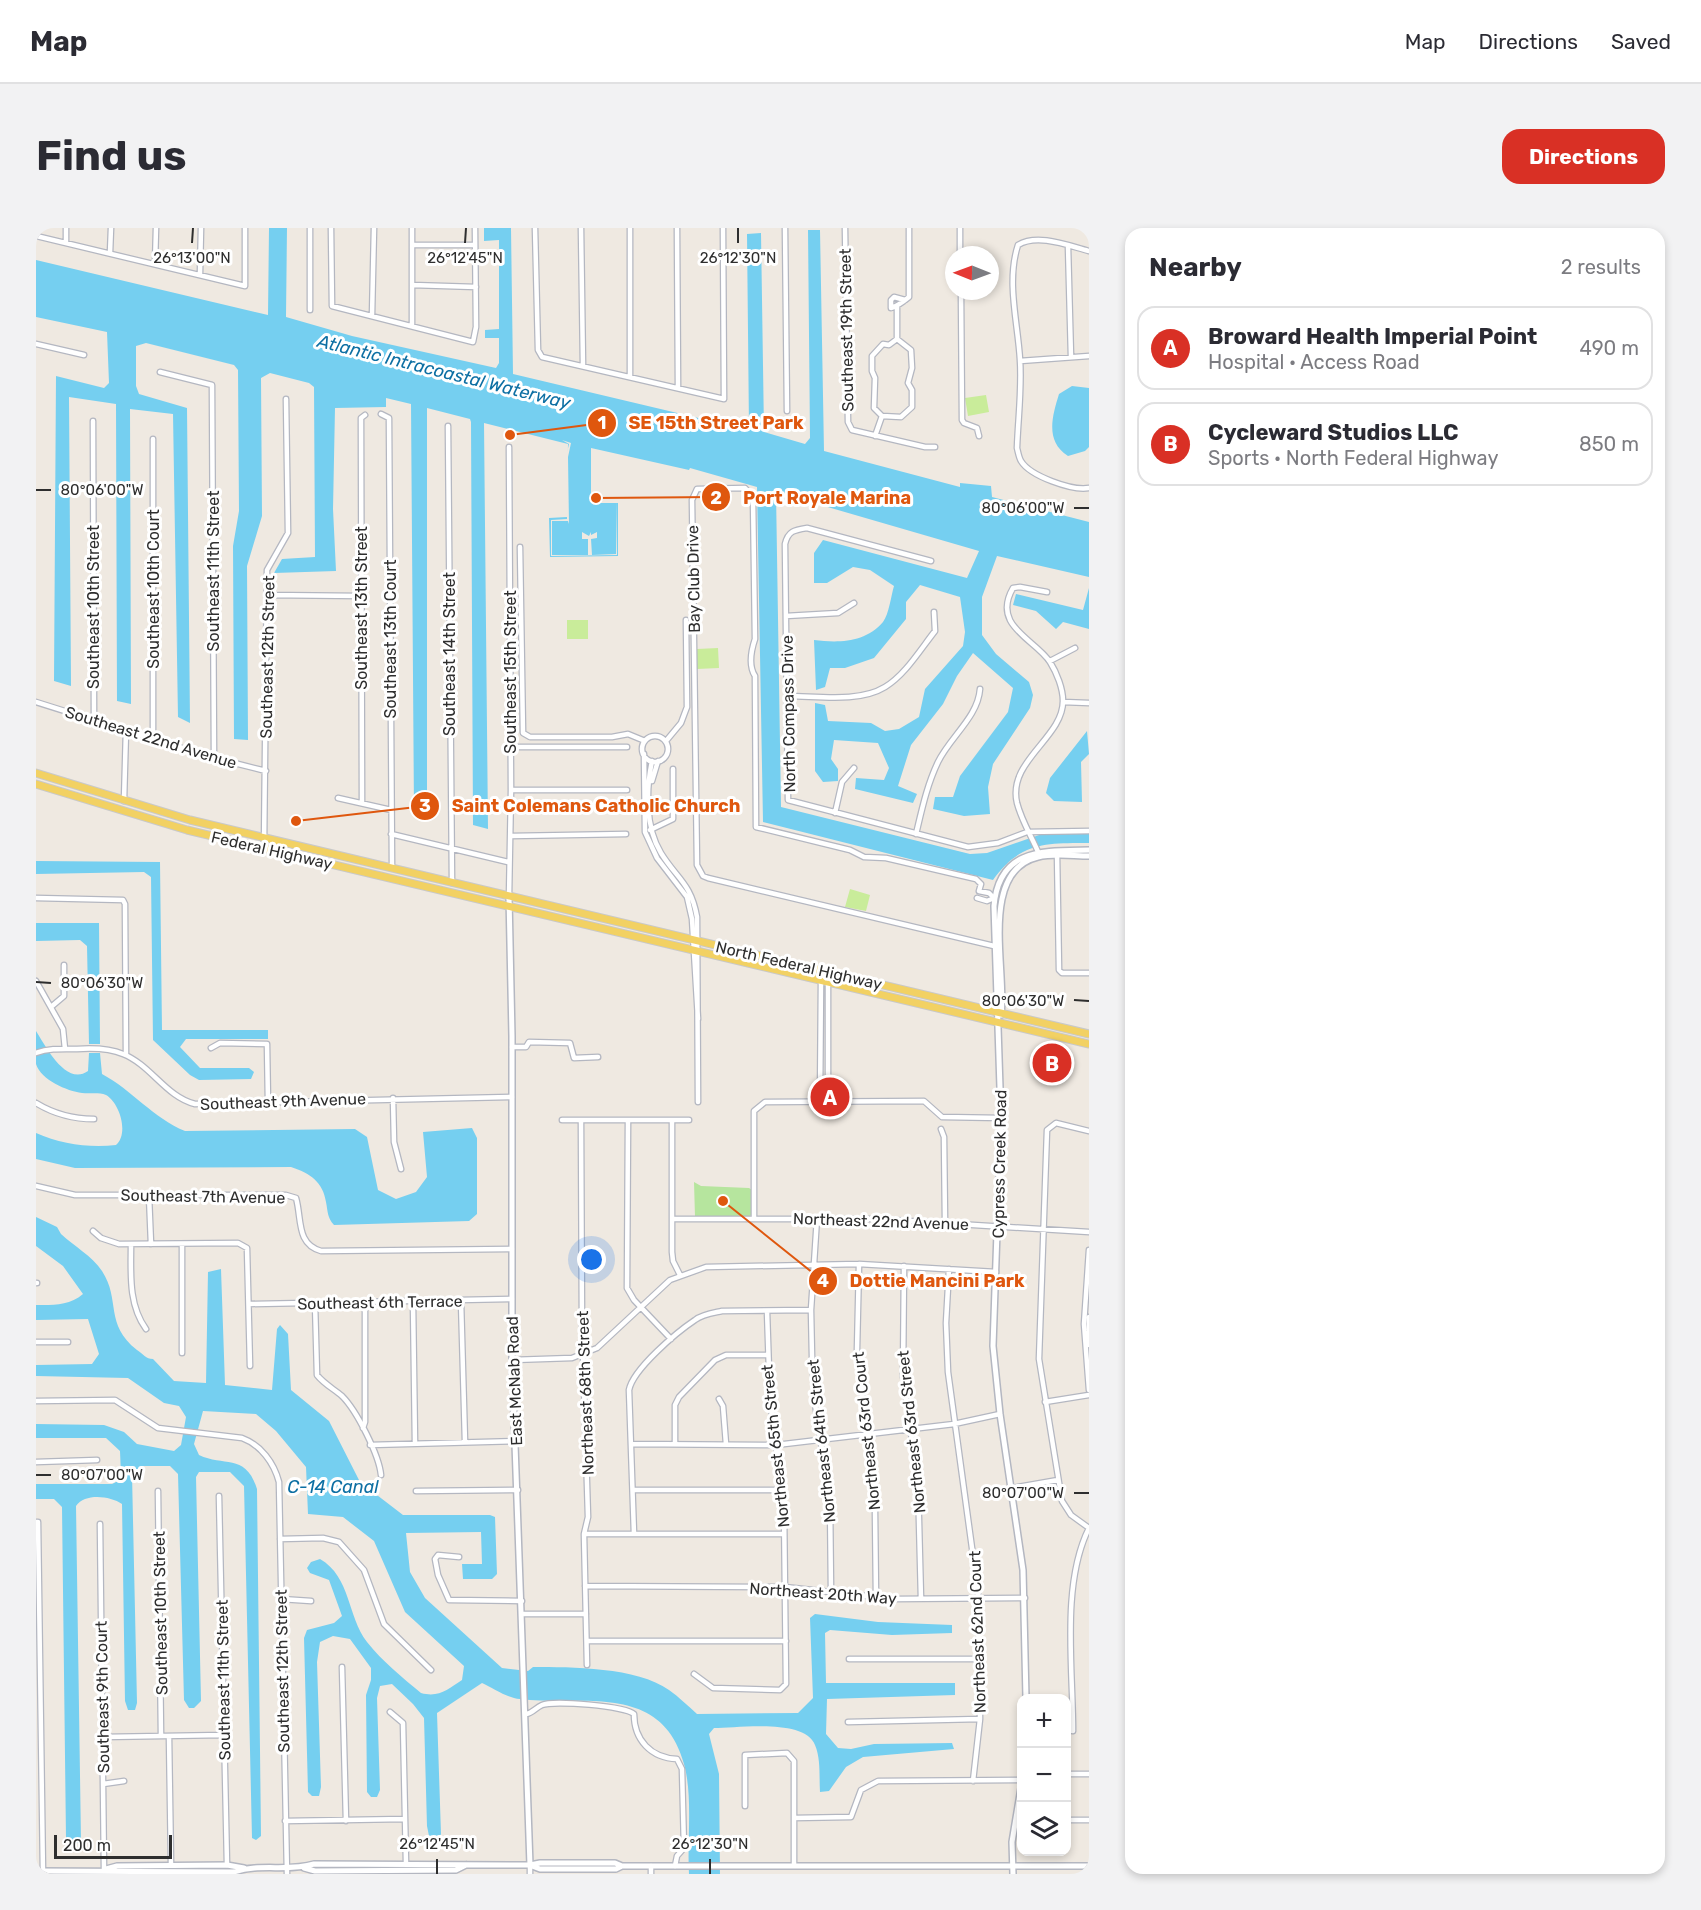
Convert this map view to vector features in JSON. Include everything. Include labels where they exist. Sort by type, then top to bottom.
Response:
[{"type":"main road","name":"Federal Highway","points":[[36,773],[144,807],[509,897]]},
{"type":"main road","name":"Federal Highway","points":[[36,784],[128,813],[511,907]]},
{"type":"main road","points":[[109,808],[118,806],[124,801]]},
{"type":"main road","points":[[128,813],[144,807]]},
{"type":"main road","points":[[373,874],[392,868]]},
{"type":"main road","points":[[388,878],[407,872]]},
{"type":"main road","name":"North Federal Highway","points":[[509,897],[1089,1034]]},
{"type":"main road","name":"North Federal Highway","points":[[511,907],[1089,1044]]},
{"type":"main road","points":[[598,928],[615,921]]},
{"type":"main road","points":[[615,931],[631,926]]},
{"type":"main road","points":[[821,980],[826,972]]},
{"type":"main road","points":[[821,980],[836,974]]},
{"type":"main road","points":[[899,999],[909,997],[912,992]]},
{"type":"street","points":[[66,228],[66,243]]},
{"type":"street","points":[[110,253],[111,228]]},
{"type":"street","points":[[155,264],[156,228]]},
{"type":"street","points":[[200,274],[201,228]]},
{"type":"street","points":[[36,236],[245,286],[246,228]]},
{"type":"street","points":[[309,309],[310,228]]},
{"type":"street","points":[[331,228],[332,306],[473,342],[476,327],[476,228]]},
{"type":"street","points":[[372,316],[374,228]]},
{"type":"street","points":[[412,228],[412,326]]},
{"type":"street","points":[[536,228],[538,350],[542,357],[724,399],[723,228]]},
{"type":"street","points":[[581,228],[583,366]]},
{"type":"street","points":[[630,228],[630,377]]},
{"type":"street","points":[[677,228],[678,387]]},
{"type":"street","points":[[786,228],[787,411]]},
{"type":"street","name":"Southeast 19th Street","points":[[845,228],[848,422],[852,430],[875,436]]},
{"type":"street","points":[[905,300],[894,297],[891,300],[891,308],[897,306],[905,300],[909,297],[909,228]]},
{"type":"street","points":[[960,228],[960,246]]},
{"type":"street","points":[[1089,251],[1028,241],[1018,245],[1014,267],[1014,306],[1020,361],[1017,448],[1020,461],[1032,472],[1047,479],[1083,489],[1089,488]]},
{"type":"street","points":[[412,245],[476,245]]},
{"type":"street","points":[[1068,246],[1071,357]]},
{"type":"street","points":[[412,285],[476,287]]},
{"type":"street","points":[[961,300],[962,420],[963,423],[977,428],[979,436]]},
{"type":"street","points":[[897,306],[897,339]]},
{"type":"street","points":[[897,339],[911,350],[912,368],[908,383],[912,390],[912,407],[901,417],[882,416],[874,408],[875,378],[872,371],[872,356],[883,344],[889,345],[897,339]]},
{"type":"street","points":[[36,344],[84,355]]},
{"type":"street","points":[[1020,361],[1089,356]]},
{"type":"street","name":"Southeast 11th Street","points":[[160,372],[212,385],[214,758]]},
{"type":"street","name":"Southeast 12th Street","points":[[264,848],[267,570],[288,533],[286,399]]},
{"type":"street","name":"Southeast 13th Court","points":[[381,414],[389,418],[392,868]]},
{"type":"street","name":"Southeast 13th Street","points":[[362,803],[361,418],[365,415]]},
{"type":"street","points":[[882,416],[875,436],[935,447]]},
{"type":"street","name":"Southeast 10th Street","points":[[93,422],[94,720]]},
{"type":"street","name":"Southeast 14th Street","points":[[448,426],[452,883]]},
{"type":"street","name":"Southeast 10th Court","points":[[153,439],[153,739]]},
{"type":"street","name":"Southeast 15th Street","points":[[509,447],[511,747],[509,897]]},
{"type":"street","name":"Bay Club Drive","points":[[994,946],[708,878],[699,871],[697,865],[692,500],[697,489],[746,488],[753,497],[755,639],[751,658],[755,676],[756,827],[850,850],[864,857],[886,858],[976,879],[981,884],[979,891],[989,893],[997,899]]},
{"type":"street","name":"North Compass Drive","points":[[931,561],[807,528],[794,530],[787,535],[784,544],[788,800],[969,847],[998,843],[1029,834],[1089,831]]},
{"type":"street","points":[[520,547],[523,733],[530,737],[612,737],[628,734],[645,741],[656,736],[666,741]]},
{"type":"street","points":[[1038,852],[1017,801],[1018,784],[1023,767],[1058,719],[1063,702],[1059,681],[1050,661],[1015,630],[1007,608],[1008,596],[1012,588],[1020,587],[1047,592]]},
{"type":"street","points":[[267,595],[361,596]]},
{"type":"street","points":[[786,616],[838,613],[854,603]]},
{"type":"street","points":[[788,696],[864,694],[884,688],[899,675],[935,631],[934,612]]},
{"type":"street","points":[[666,741],[681,723],[687,707],[686,620]]},
{"type":"street","points":[[1050,661],[1075,648]]},
{"type":"street","points":[[916,834],[929,781],[940,758],[979,702],[980,689]]},
{"type":"street","name":"Southeast 22nd Avenue","points":[[36,702],[214,758],[266,771]]},
{"type":"street","points":[[1063,702],[1089,703]]},
{"type":"street","points":[[124,801],[126,730]]},
{"type":"street","points":[[645,741],[644,754],[650,788]]},
{"type":"street","points":[[666,741],[668,752],[655,761],[647,775],[648,831],[692,894],[697,917],[695,951],[698,1102]]},
{"type":"street","points":[[511,747],[627,747]]},
{"type":"street","points":[[644,754],[655,761]]},
{"type":"street","points":[[648,831],[650,788],[655,761]]},
{"type":"street","points":[[835,813],[842,782],[854,768]]},
{"type":"street","points":[[648,831],[673,819],[673,769]]},
{"type":"street","points":[[511,790],[627,790]]},
{"type":"street","points":[[338,798],[390,810]]},
{"type":"street","points":[[391,834],[508,862]]},
{"type":"street","points":[[511,836],[626,834]]},
{"type":"street","points":[[999,1013],[994,946],[997,899],[1014,872],[1038,852],[1087,853]]},
{"type":"street","points":[[1057,853],[1058,962],[1062,973],[1089,973]]},
{"type":"street","name":"East McNab Road","points":[[509,897],[512,1047],[512,1360],[530,1865]]},
{"type":"street","points":[[36,898],[123,900],[125,904],[126,1055]]},
{"type":"street","points":[[977,898],[987,901],[997,899]]},
{"type":"street","points":[[997,899],[999,1013]]},
{"type":"street","points":[[51,1007],[64,996],[64,964]]},
{"type":"street","points":[[820,1101],[821,980]]},
{"type":"street","points":[[821,980],[828,1101]]},
{"type":"street","points":[[36,981],[63,1029],[65,1049]]},
{"type":"street","name":"Cypress Creek Road","points":[[999,1013],[1001,1118],[993,1346],[1025,1598],[1026,1694]]},
{"type":"street","points":[[512,1047],[526,1047],[529,1042],[570,1043],[574,1058],[598,1058]]},
{"type":"street","points":[[211,1048],[220,1043],[267,1044],[268,1103]]},
{"type":"street","name":"Southeast 9th Avenue","points":[[36,1053],[48,1049],[104,1049],[126,1055],[187,1102],[205,1105],[393,1098],[512,1097]]},
{"type":"street","points":[[393,1098],[394,1142],[401,1170]]},
{"type":"street","points":[[754,1219],[754,1111],[760,1104],[820,1101],[924,1101],[942,1117],[1001,1118]]},
{"type":"street","points":[[36,1102],[59,1114],[77,1119],[94,1119]]},
{"type":"street","points":[[562,1120],[689,1120]]},
{"type":"street","name":"Northeast 68th Street","points":[[581,1120],[582,1333],[586,1349],[583,1354],[588,1516],[584,1534],[587,1665]]},
{"type":"street","points":[[628,1120],[627,1288],[671,1339]]},
{"type":"street","points":[[672,1120],[673,1261],[680,1275]]},
{"type":"street","points":[[1071,1731],[1073,1731],[1073,1580],[1079,1552],[1089,1528],[1067,1510],[1058,1480],[1039,1359],[1039,1321],[1046,1228],[1047,1131],[1056,1123],[1089,1131]]},
{"type":"street","points":[[941,1129],[944,1137],[945,1222]]},
{"type":"street","name":"Southeast 7th Avenue","points":[[36,1186],[75,1195],[286,1195],[296,1198],[302,1236],[306,1243],[312,1249],[321,1251],[512,1250]]},
{"type":"street","points":[[149,1196],[151,1244]]},
{"type":"street","name":"Northeast 22nd Avenue","points":[[673,1219],[817,1218],[945,1222],[1089,1232]]},
{"type":"street","name":"Northeast 64th Street","points":[[817,1218],[812,1357],[830,1501],[831,1591]]},
{"type":"street","points":[[93,1231],[100,1238],[119,1244],[242,1244],[249,1255],[250,1366]]},
{"type":"street","points":[[131,1244],[134,1302],[139,1320],[146,1329]]},
{"type":"street","points":[[182,1245],[182,1353]]},
{"type":"street","points":[[1089,1250],[1089,1390]]},
{"type":"street","points":[[512,1360],[561,1359],[597,1348],[641,1306],[680,1275],[706,1267],[724,1264],[859,1264],[996,1272]]},
{"type":"street","name":"Northeast 63rd Court","points":[[859,1264],[856,1350],[875,1510],[876,1597]]},
{"type":"street","name":"Northeast 63rd Street","points":[[904,1266],[902,1348],[918,1483],[921,1599]]},
{"type":"street","name":"Northeast 62nd Court","points":[[949,1269],[947,1352],[954,1424],[973,1539],[979,1598],[980,1719],[973,1781]]},
{"type":"street","name":"Southeast 6th Terrace","points":[[249,1304],[512,1299]]},
{"type":"street","points":[[461,1300],[465,1442]]},
{"type":"street","points":[[363,1428],[365,1416],[365,1302]]},
{"type":"street","points":[[413,1302],[415,1444]]},
{"type":"street","points":[[315,1303],[317,1375],[343,1398],[363,1428],[379,1460],[381,1476]]},
{"type":"street","points":[[634,1534],[630,1384],[671,1339],[696,1319],[708,1314],[722,1311],[812,1310]]},
{"type":"street","name":"Northeast 65th Street","points":[[694,1674],[713,1688],[784,1688],[786,1684],[782,1490],[766,1355],[767,1311]]},
{"type":"street","points":[[1088,1316],[1089,1345]]},
{"type":"street","points":[[36,1342],[68,1342]]},
{"type":"street","points":[[675,1444],[675,1405],[679,1397],[715,1360],[726,1355],[766,1355]]},
{"type":"street","points":[[1045,1402],[1089,1395]]},
{"type":"street","points":[[719,1399],[723,1406],[726,1444]]},
{"type":"street","name":"Southeast 12th Street","points":[[36,1401],[116,1400],[158,1428],[242,1438],[252,1442],[277,1474],[286,1871]]},
{"type":"street","points":[[631,1444],[776,1444],[954,1424],[1000,1414]]},
{"type":"street","points":[[370,1445],[516,1441]]},
{"type":"street","points":[[36,1462],[97,1460]]},
{"type":"street","points":[[1012,1488],[1058,1480]]},
{"type":"street","points":[[416,1491],[518,1490]]},
{"type":"street","points":[[633,1490],[782,1490]]},
{"type":"street","name":"Southeast 10th Street","points":[[158,1491],[161,1736]]},
{"type":"street","name":"Southeast 11th Street","points":[[219,1496],[227,1865]]},
{"type":"street","points":[[37,1522],[39,1819],[43,1872]]},
{"type":"street","name":"Southeast 9th Court","points":[[100,1524],[104,1870]]},
{"type":"street","points":[[584,1534],[784,1534]]},
{"type":"street","points":[[280,1539],[323,1538],[339,1542],[364,1570],[384,1624],[431,1670]]},
{"type":"street","points":[[459,1557],[438,1556],[435,1559],[438,1575],[449,1599],[522,1602]]},
{"type":"street","name":"Northeast 20th Way","points":[[585,1586],[785,1587],[876,1597],[1025,1598]]},
{"type":"street","points":[[281,1599],[311,1601]]},
{"type":"street","points":[[522,1614],[586,1614]]},
{"type":"street","points":[[587,1641],[786,1641]]},
{"type":"street","points":[[849,1659],[981,1659]]},
{"type":"street","points":[[342,1667],[346,1821]]},
{"type":"street","points":[[526,1714],[544,1705],[610,1706],[630,1710],[634,1714],[634,1729],[645,1745],[664,1758],[677,1759],[682,1768],[684,1848],[677,1856],[675,1866]]},
{"type":"street","points":[[390,1712],[403,1723],[406,1863]]},
{"type":"street","points":[[848,1722],[980,1719]]},
{"type":"street","points":[[103,1737],[224,1735]]},
{"type":"street","points":[[169,1736],[171,1865]]},
{"type":"street","points":[[746,1806],[747,1774],[744,1758],[748,1753],[787,1753],[791,1755],[794,1761],[794,1865]]},
{"type":"street","points":[[1071,1774],[1089,1774]]},
{"type":"street","points":[[103,1784],[124,1780]]},
{"type":"street","points":[[795,1818],[845,1819],[854,1813],[859,1793],[871,1782],[896,1780],[1017,1781]]},
{"type":"street","points":[[285,1821],[405,1819]]},
{"type":"street","points":[[1071,1820],[1089,1820]]},
{"type":"street","points":[[1011,1874],[1017,1828]]},
{"type":"street","points":[[36,1870],[71,1872],[104,1870],[117,1866],[227,1865],[286,1871],[315,1864],[406,1863],[466,1865],[615,1863],[622,1866],[1089,1866]]},
{"type":"street","points":[[303,1868],[315,1871],[456,1870],[466,1865]]},
{"type":"street","points":[[530,1865],[540,1869],[600,1872],[622,1866]]},
{"type":"street","points":[[530,1865],[530,1874]]},
{"type":"street","points":[[772,1865],[772,1874]]},
{"type":"street","points":[[829,1865],[829,1874]]},
{"type":"street","points":[[888,1865],[888,1874]]},
{"type":"street","points":[[651,1866],[651,1874]]},
{"type":"street","points":[[1060,1866],[1060,1874]]},
{"type":"street","points":[[104,1870],[116,1873],[234,1872],[244,1868]]},
{"type":"green space","points":[[986,395],[989,412],[968,416],[965,398]]},
{"type":"green space","points":[[567,620],[588,620],[588,639],[567,639]]},
{"type":"green space","points":[[718,648],[719,668],[697,669],[697,649]]},
{"type":"green space","points":[[850,889],[870,895],[866,911],[845,907]]},
{"type":"green space","points":[[694,1182],[701,1186],[749,1188],[752,1190],[752,1214],[749,1217],[695,1217]]},
{"type":"water","name":"Atlantic Intracoastal Waterway","points":[[269,228],[287,228],[286,317],[352,336],[496,368],[499,363],[499,338],[485,338],[485,330],[499,329],[499,240],[484,241],[484,228],[511,228],[513,374],[749,430],[747,234],[761,233],[764,432],[805,444],[810,438],[808,230],[820,230],[824,451],[960,487],[960,483],[991,486],[992,497],[1089,522],[1089,577],[997,556],[982,597],[982,635],[996,654],[1029,682],[1033,695],[1030,708],[993,764],[988,787],[990,814],[964,816],[933,809],[935,797],[953,797],[960,776],[1008,712],[1013,688],[973,653],[957,676],[943,704],[911,745],[898,786],[917,794],[913,803],[855,789],[856,778],[884,780],[889,768],[878,743],[834,740],[831,759],[838,769],[838,781],[823,782],[815,771],[815,703],[825,705],[828,721],[871,723],[885,731],[899,729],[919,717],[925,689],[963,646],[965,632],[960,597],[920,585],[906,602],[906,619],[874,658],[845,668],[830,668],[825,687],[816,690],[814,640],[851,640],[876,629],[885,619],[894,586],[870,570],[853,567],[827,583],[814,583],[814,553],[823,540],[967,578],[979,551],[776,492],[781,807],[970,854],[987,853],[1042,834],[1089,834],[1089,843],[1060,843],[1035,847],[1013,858],[993,880],[763,822],[757,487],[690,468],[689,470],[591,448],[591,503],[618,503],[618,556],[550,557],[549,518],[567,517],[568,444],[484,423],[488,829],[473,825],[471,422],[470,419],[427,408],[427,814],[414,812],[411,404],[386,398],[386,407],[335,408],[333,509],[336,571],[274,573],[282,559],[315,557],[314,387],[309,383],[270,373],[261,378],[262,516],[247,566],[248,740],[234,739],[233,546],[239,511],[238,370],[234,365],[146,343],[136,346],[136,386],[139,394],[187,408],[190,723],[178,717],[173,414],[130,409],[131,704],[117,701],[116,404],[69,397],[71,686],[54,681],[56,376],[104,388],[109,383],[107,332],[36,317],[36,260],[268,315]]},
{"type":"water","points":[[1072,386],[1089,388],[1089,447],[1085,451],[1068,456],[1056,443],[1052,428],[1059,394]]},
{"type":"water","points":[[1089,588],[1089,629],[1063,622],[1056,629],[1036,611],[1013,605],[1016,594],[1083,610]]},
{"type":"water","points":[[1087,731],[1089,754],[1081,762],[1082,802],[1054,801],[1046,793],[1050,778]]},
{"type":"water","points":[[36,861],[160,862],[162,1030],[268,1030],[268,1039],[186,1039],[180,1047],[200,1068],[249,1068],[254,1072],[251,1079],[199,1080],[190,1075],[153,1040],[151,877],[144,872],[36,874]]},
{"type":"water","points":[[36,923],[99,923],[100,1044],[89,1044],[87,946],[80,940],[36,941]]},
{"type":"water","points":[[36,1031],[57,1062],[72,1073],[80,1074],[88,1071],[89,1053],[100,1053],[102,1074],[163,1119],[185,1131],[355,1129],[367,1137],[378,1190],[396,1199],[416,1192],[427,1177],[423,1132],[472,1128],[477,1138],[477,1214],[469,1221],[334,1225],[329,1217],[319,1184],[310,1175],[291,1167],[75,1168],[36,1159],[36,1133],[65,1142],[106,1146],[116,1145],[120,1140],[122,1126],[119,1111],[106,1095],[69,1090],[43,1075],[36,1064]]},
{"type":"water","name":"C-14 Canal","points":[[36,1217],[57,1227],[61,1234],[98,1266],[108,1282],[120,1331],[137,1350],[153,1359],[174,1381],[206,1383],[208,1272],[221,1269],[225,1385],[272,1390],[277,1329],[280,1325],[288,1334],[291,1390],[329,1421],[360,1482],[403,1515],[490,1515],[495,1517],[497,1574],[492,1579],[463,1579],[462,1564],[482,1564],[481,1532],[406,1533],[410,1572],[425,1598],[502,1668],[528,1671],[533,1667],[584,1668],[640,1677],[656,1682],[669,1690],[697,1714],[798,1713],[813,1698],[810,1618],[815,1614],[878,1622],[952,1625],[952,1633],[892,1635],[830,1630],[825,1633],[826,1683],[955,1683],[955,1695],[827,1699],[826,1734],[838,1748],[851,1749],[874,1744],[952,1743],[954,1749],[863,1757],[846,1767],[829,1791],[820,1792],[818,1756],[815,1745],[809,1737],[798,1731],[769,1726],[714,1728],[709,1734],[719,1774],[720,1874],[689,1874],[687,1777],[673,1738],[657,1720],[638,1709],[616,1703],[515,1698],[482,1683],[437,1713],[441,1834],[439,1839],[429,1836],[427,1826],[424,1718],[392,1684],[380,1686],[377,1698],[380,1790],[377,1797],[371,1797],[367,1792],[366,1695],[371,1680],[371,1668],[350,1639],[333,1636],[320,1642],[317,1662],[321,1787],[319,1796],[312,1796],[308,1792],[304,1638],[307,1630],[334,1623],[342,1616],[329,1580],[310,1573],[307,1568],[311,1562],[320,1559],[338,1576],[367,1642],[386,1663],[421,1693],[433,1694],[452,1687],[462,1680],[464,1666],[405,1612],[374,1541],[343,1517],[308,1514],[306,1467],[276,1431],[256,1414],[203,1411],[194,1444],[199,1455],[233,1463],[247,1470],[257,1489],[261,1836],[256,1840],[252,1838],[244,1486],[230,1472],[199,1472],[196,1477],[201,1701],[194,1708],[189,1708],[184,1700],[178,1474],[170,1466],[141,1466],[132,1474],[137,1703],[135,1710],[128,1710],[125,1701],[122,1504],[98,1497],[85,1499],[76,1506],[81,1842],[70,1845],[66,1839],[62,1507],[54,1499],[36,1499],[36,1484],[112,1484],[118,1481],[121,1475],[120,1451],[106,1438],[36,1438],[36,1424],[104,1425],[124,1432],[137,1444],[174,1451],[181,1445],[186,1417],[179,1406],[164,1403],[128,1378],[36,1376],[36,1365],[92,1364],[99,1354],[88,1319],[36,1320],[36,1305],[66,1303],[83,1294],[63,1266],[36,1246]]},
{"type":"pier","points":[[562,440],[571,443],[568,457],[569,524],[568,521],[552,521],[552,555],[588,555],[588,539],[582,539],[582,532],[589,536],[591,532],[591,535],[597,532],[597,538],[591,539],[592,555],[616,554],[616,500],[617,555],[551,556],[551,520],[567,519],[566,457],[569,444]]},
{"type":"place","name":"SE 15th Street Park","points":[[510,435]]},
{"type":"place","name":"Port Royale Marina","points":[[596,498]]},
{"type":"place","name":"Saint Colemans Catholic Church","points":[[296,821]]},
{"type":"place","name":"Cycleward Studios LLC","points":[[1052,1063]]},
{"type":"place","name":"Broward Health Imperial Point","points":[[830,1097]]},
{"type":"place","name":"Dottie Mancini Park","points":[[723,1201]]}]
